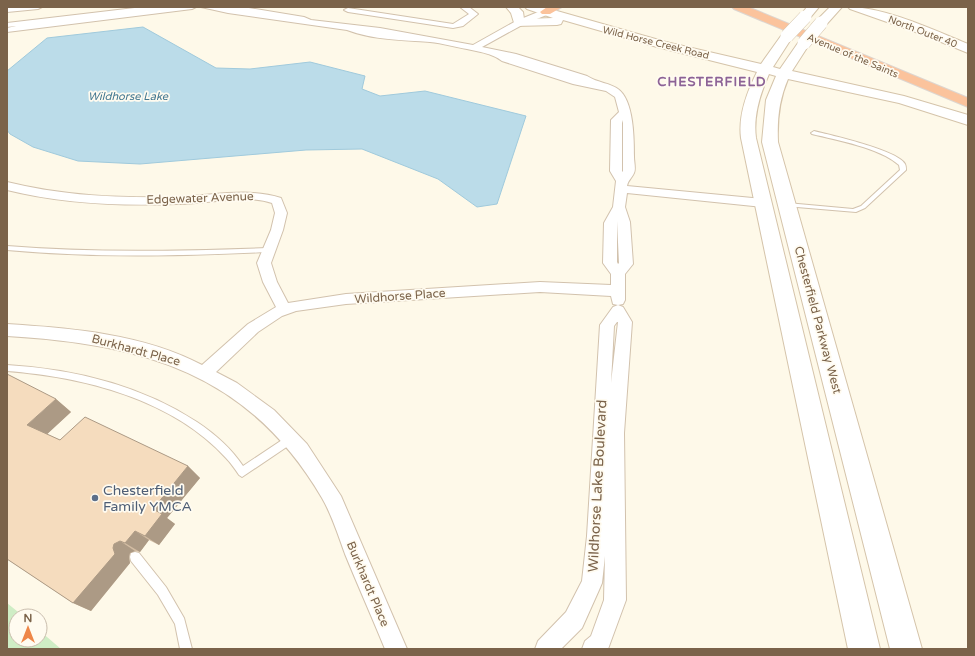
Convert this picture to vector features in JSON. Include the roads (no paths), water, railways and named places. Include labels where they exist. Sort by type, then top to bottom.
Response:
[{"type":"highway","name":"Avenue of the Saints","points":[[738,7],[968,103]]},
{"type":"highway","name":"Avenue of the Saints","points":[[758,7],[968,93]]},
{"type":"street","points":[[7,10],[38,7]]},
{"type":"street","points":[[7,26],[103,13],[192,7]]},
{"type":"street","name":"Wildhorse Lake Boulevard","points":[[204,7],[234,8],[296,18],[308,22],[342,15],[349,28],[363,28],[418,36],[429,40],[476,47],[500,55],[513,56],[584,78],[593,84],[619,95],[622,99],[624,113],[628,123],[629,172],[621,185],[619,207],[624,222],[626,264],[618,273],[618,311],[625,322],[615,433],[615,600],[599,643],[593,649]]},
{"type":"street","points":[[342,15],[453,26],[460,24],[474,14],[464,7]]},
{"type":"street","points":[[512,7],[517,12],[519,23]]},
{"type":"street","name":"Wild Horse Creek Road","points":[[531,7],[551,9],[576,21],[710,56],[771,75],[820,82]]},
{"type":"street","name":"Chesterfield Parkway West","points":[[813,7],[786,37],[748,127],[752,158],[864,649]]},
{"type":"street","name":"Chesterfield Parkway West","points":[[836,7],[804,43],[771,75],[769,117],[770,142],[906,649]]},
{"type":"street","name":"North Outer 40","points":[[854,7],[928,32],[967,49]]},
{"type":"street","points":[[865,7],[877,14]]},
{"type":"street","points":[[476,47],[519,23],[551,9]]},
{"type":"street","points":[[7,30],[103,13]]},
{"type":"street","points":[[519,23],[539,21],[576,21]]},
{"type":"street","points":[[759,50],[766,49],[786,37]]},
{"type":"street","points":[[672,46],[733,53],[744,52]]},
{"type":"street","points":[[710,56],[742,72],[771,75],[793,82],[820,82],[897,98],[968,120]]},
{"type":"street","points":[[621,185],[786,205]]},
{"type":"street","name":"Edgewater Avenue","points":[[7,186],[30,193],[66,198],[199,200],[258,196],[277,201],[281,213],[277,230],[264,262],[270,282],[285,310]]},
{"type":"street","name":"Wildhorse Place","points":[[205,372],[253,328],[277,312],[296,306],[346,299],[540,287],[618,291]]},
{"type":"street","name":"Wildhorse Lake Boulevard","points":[[546,649],[574,620],[592,583],[597,536],[607,324],[618,311]]},
{"type":"street","name":"Burkhardt Place","points":[[7,330],[48,331],[105,340],[152,351],[190,364],[226,384],[260,408],[300,448],[328,491],[396,649]]},
{"type":"lane","points":[[786,205],[854,211],[862,207],[903,170],[902,165],[896,159],[873,150],[814,133]]},
{"type":"lane","points":[[7,248],[84,253],[175,254],[268,250]]},
{"type":"lane","points":[[7,368],[72,376],[140,397],[173,411],[192,423],[228,453],[242,472],[291,439]]},
{"type":"lane","points":[[135,557],[162,591],[180,622],[186,649]]},
{"type":"water","name":"Wildhorse Lake","points":[[143,27],[216,68],[250,69],[310,62],[365,76],[362,89],[380,96],[425,91],[526,116],[497,204],[477,207],[438,179],[362,149],[306,150],[140,164],[78,161],[33,147],[10,134],[7,130],[7,71],[47,38]]},
{"type":"place","name":"Chesterfield Family YMCA","points":[[95,498]]},
{"type":"district","name":"CHESTERFIELD","points":[[712,81]]}]
